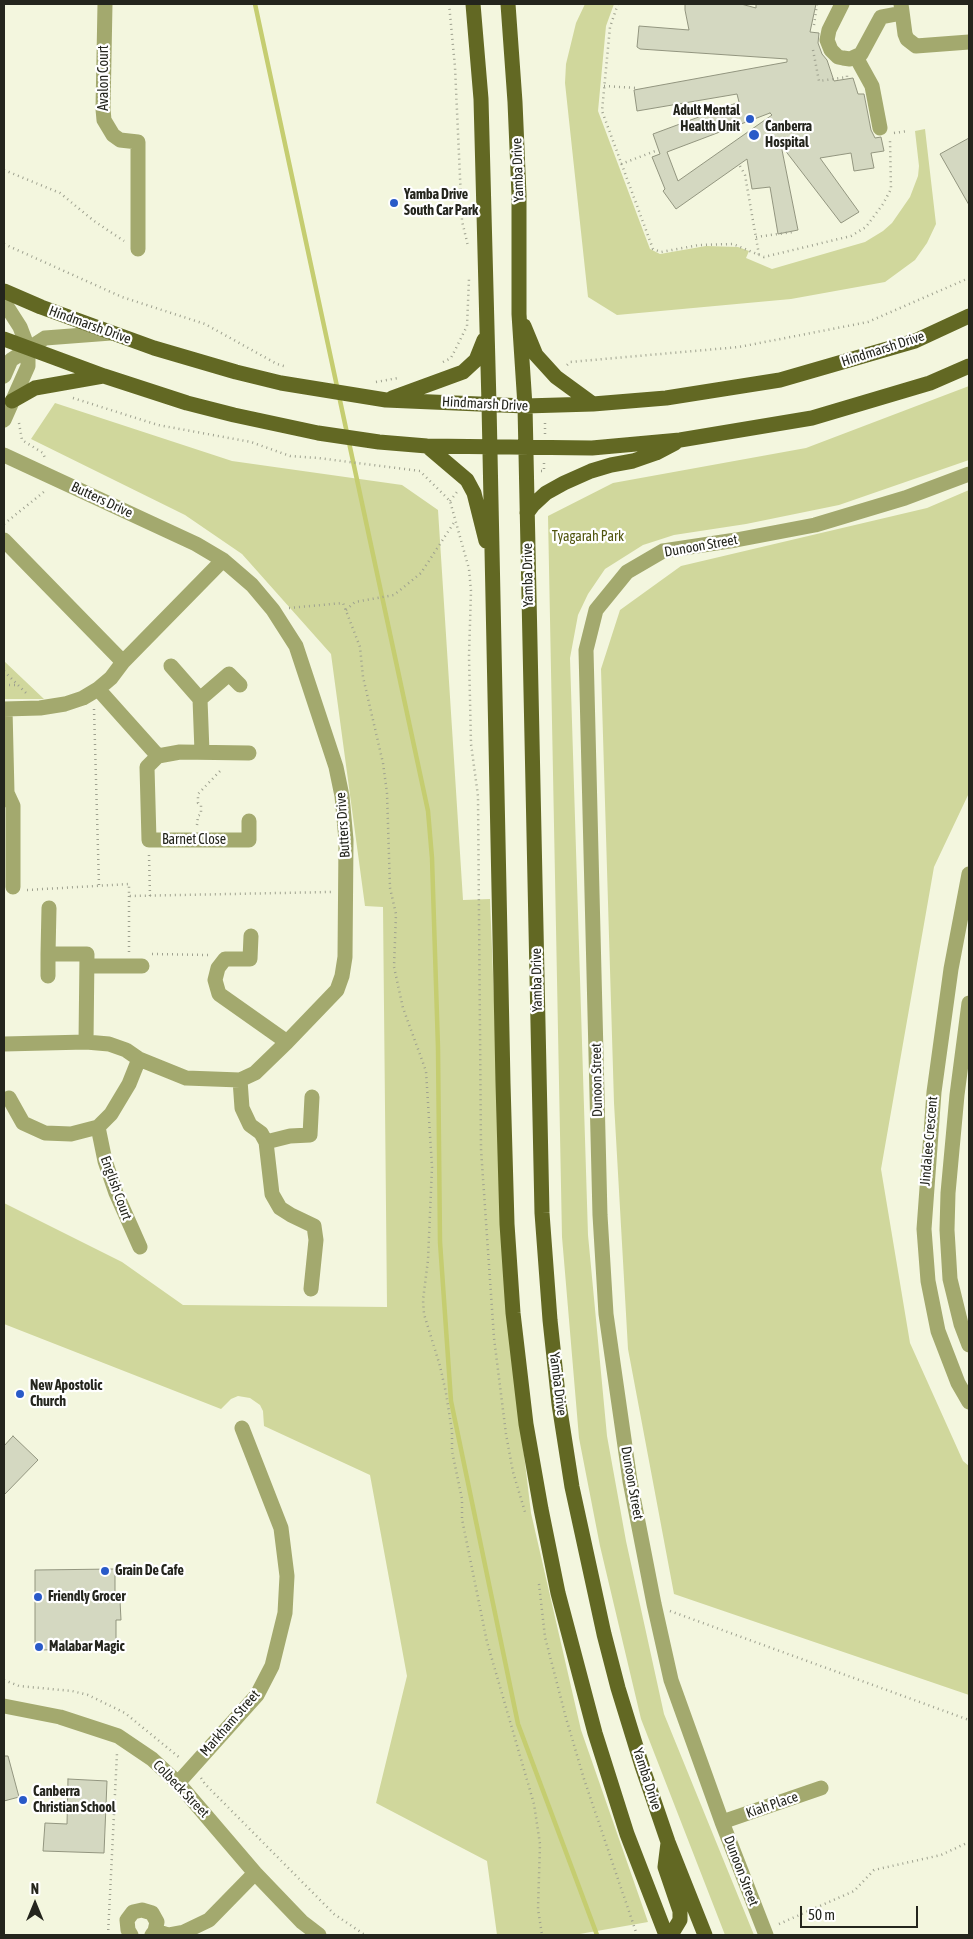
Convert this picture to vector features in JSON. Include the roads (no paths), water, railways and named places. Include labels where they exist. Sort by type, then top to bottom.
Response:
[{"type":"main road","points":[[473,4],[480,99],[486,333],[490,404],[507,1224],[514,1314],[522,1388],[540,1509],[575,1663],[627,1834],[668,1935],[680,1920],[680,1911],[665,1867],[668,1842]]},
{"type":"main road","name":"Yamba Drive","points":[[508,4],[519,195],[519,314],[525,406],[542,1213],[550,1320],[564,1432],[587,1561],[618,1688],[668,1842],[705,1935]]},
{"type":"main road","name":"Hindmarsh Drive","points":[[4,291],[111,333],[195,361],[311,389],[525,406],[593,404],[666,398],[780,380],[915,341],[969,316]]},
{"type":"main road","points":[[519,314],[536,355],[556,377],[593,404]]},
{"type":"main road","points":[[376,394],[463,372],[476,360],[486,333]]},
{"type":"main road","points":[[4,339],[104,376],[187,403],[234,415],[318,433],[379,442],[428,446],[592,448],[680,440],[812,418],[930,383],[969,366]]},
{"type":"main road","points":[[12,401],[35,388],[104,376]]},
{"type":"main road","points":[[527,513],[533,504],[546,493],[591,471],[611,464],[633,461],[656,453],[680,440]]},
{"type":"main road","points":[[428,446],[467,480],[474,493],[493,569]]},
{"type":"street","name":"Avalon Court","points":[[105,4],[103,108],[108,128],[113,135],[120,140],[138,142],[138,249]]},
{"type":"street","points":[[842,4],[828,34],[828,45],[838,56],[850,59],[856,57],[864,49],[881,16],[901,8],[905,34],[907,39],[916,46],[969,42]]},
{"type":"street","points":[[856,57],[872,86],[885,132]]},
{"type":"street","points":[[4,302],[20,327],[28,348],[28,366],[4,420]]},
{"type":"street","points":[[4,376],[11,360],[45,338],[111,333]]},
{"type":"street","name":"Butters Drive","points":[[4,454],[196,544],[223,560],[252,585],[273,610],[296,646],[336,767],[342,796],[346,840],[345,957],[342,976],[337,990],[255,1073],[240,1080]]},
{"type":"street","name":"Dunoon Street","points":[[765,1933],[722,1822],[672,1680],[654,1604],[630,1481],[606,1314],[600,1215],[586,650],[596,610],[627,572],[663,551],[736,540],[815,524],[905,498],[969,474]]},
{"type":"street","points":[[4,540],[124,662]]},
{"type":"street","points":[[16,890],[13,806],[7,793],[4,709],[40,708],[65,704],[83,698],[96,690],[111,678],[124,662],[223,560]]},
{"type":"street","points":[[171,666],[200,699],[202,752]]},
{"type":"street","points":[[200,699],[229,674],[240,685]]},
{"type":"street","points":[[96,690],[158,756],[180,752],[249,753]]},
{"type":"street","name":"Barnet Close","points":[[158,756],[147,767],[149,840],[249,840],[249,820]]},
{"type":"street","name":"Jindalee Crescent","points":[[969,874],[951,969],[934,1092],[924,1229],[928,1281],[938,1331],[958,1383],[969,1402]]},
{"type":"street","points":[[48,908],[48,976]]},
{"type":"street","points":[[251,936],[250,959],[225,959],[218,968],[216,980],[219,994],[287,1042]]},
{"type":"street","points":[[48,954],[87,954],[86,1042]]},
{"type":"street","points":[[88,966],[135,966]]},
{"type":"street","name":"Jindalee Crescent","points":[[969,1003],[957,1095],[948,1193],[947,1230],[950,1279],[961,1324],[969,1345]]},
{"type":"street","points":[[4,1044],[86,1042],[110,1044],[126,1050],[139,1059],[186,1078],[240,1080],[242,1108],[250,1124],[261,1133],[266,1142],[272,1194],[280,1208],[314,1226],[316,1240],[311,1289]]},
{"type":"street","points":[[9,1098],[23,1123],[45,1133],[71,1134],[98,1127],[111,1114],[129,1084],[139,1059]]},
{"type":"street","points":[[266,1142],[290,1136],[310,1135],[312,1097]]},
{"type":"street","name":"English Court","points":[[98,1127],[105,1161],[116,1193],[140,1248]]},
{"type":"street","name":"Markham Street","points":[[178,1783],[257,1696],[272,1666],[283,1622],[287,1576],[281,1528],[242,1428]]},
{"type":"street","name":"Colbeck Street","points":[[4,1706],[60,1717],[118,1736],[152,1759],[178,1783],[256,1873],[302,1922],[319,1935]]},
{"type":"street","name":"Kiah Place","points":[[722,1822],[821,1788]]},
{"type":"street","points":[[131,1935],[128,1930],[127,1920],[133,1912],[138,1910],[152,1913],[157,1922],[154,1933],[168,1935],[184,1932],[210,1920],[256,1873]]},
{"type":"waterway","points":[[255,4],[428,811],[432,858],[438,1048],[440,1242],[451,1401],[518,1724],[597,1935]]},
{"type":"place","name":"Adult Mental Health Unit","points":[[750,119]]},
{"type":"place","name":"Canberra Hospital","points":[[754,135]]},
{"type":"place","name":"Yamba Drive South Car Park","points":[[394,203]]},
{"type":"place","name":"New Apostolic Church","points":[[20,1394]]},
{"type":"place","name":"Grain De Cafe","points":[[105,1571]]},
{"type":"place","name":"Friendly Grocer","points":[[38,1597]]},
{"type":"place","name":"Malabar Magic","points":[[39,1647]]},
{"type":"place","name":"Canberra Christian School","points":[[23,1800]]},
{"type":"park label","name":"Tyagarah Park","points":[[588,537]]}]
